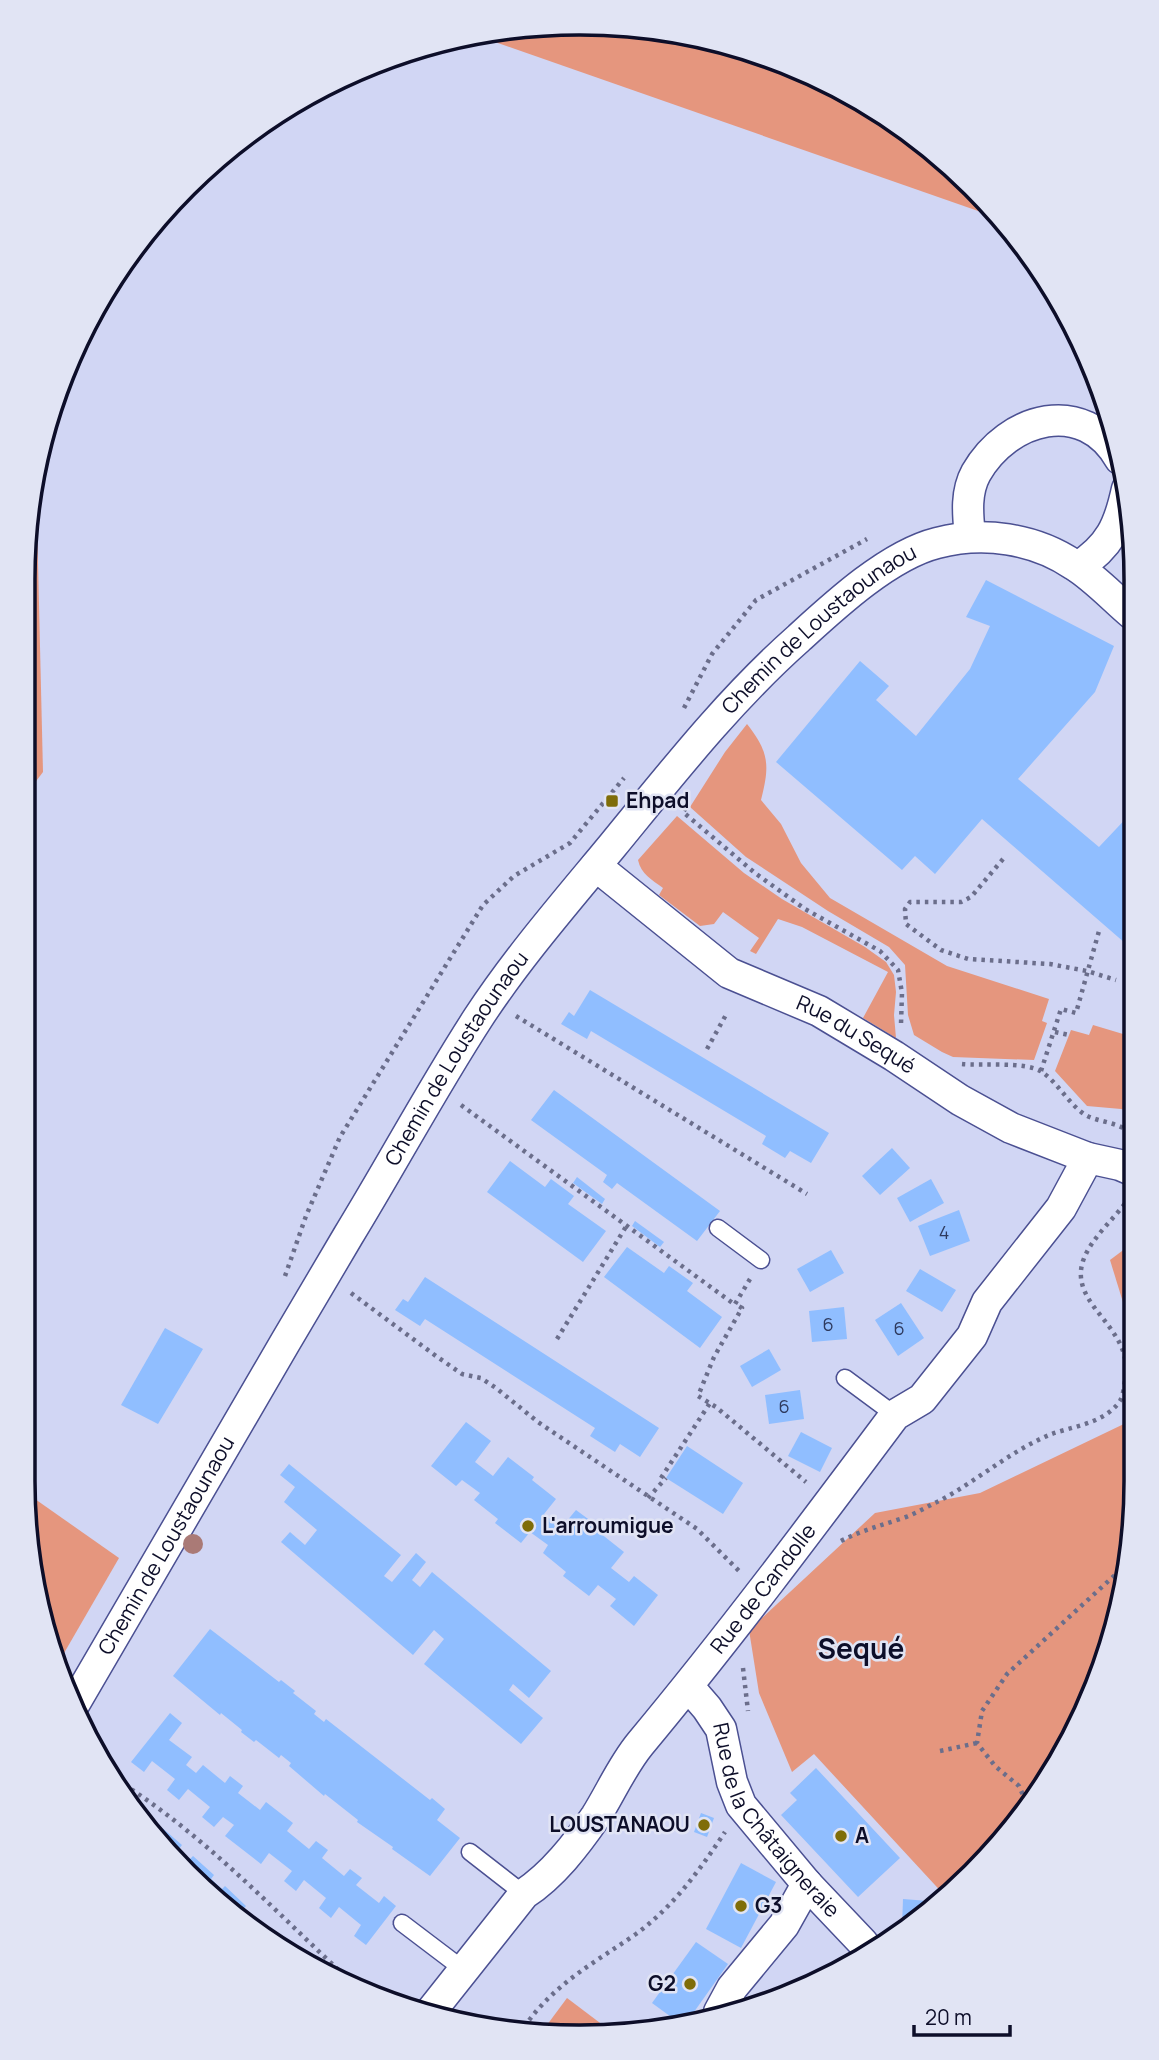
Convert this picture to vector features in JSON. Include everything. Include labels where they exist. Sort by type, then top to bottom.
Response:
[{"type":"street","points":[[970,537],[967,500],[975,474],[993,451],[1014,431],[1046,421],[1063,419],[1099,432],[1105,440]]},
{"type":"street","points":[[1078,567],[1097,554],[1109,540],[1120,517]]},
{"type":"street","name":"Chemin de Loustaounaou","points":[[79,1696],[478,1018],[537,936],[720,715],[768,665],[829,611],[908,553],[937,543],[970,537],[1031,543],[1078,567],[1124,607]]},
{"type":"street","name":"Rue du Sequé","points":[[596,866],[729,973],[819,1011],[960,1100],[1011,1128],[1088,1158],[1124,1167]]},
{"type":"street","name":"Rue de Candolle","points":[[436,2005],[524,1894],[545,1880],[562,1859],[596,1815],[617,1777],[640,1744],[761,1592],[895,1415],[922,1399],[972,1336],[987,1301],[1061,1208],[1088,1158]]},
{"type":"street","name":"Rue de la Châtaigneraie","points":[[688,1686],[721,1729],[732,1782],[741,1805],[807,1884],[864,1945]]},
{"type":"street","points":[[723,2005],[732,1988],[784,1925],[807,1884]]},
{"type":"lane","points":[[718,1228],[761,1260]]},
{"type":"lane","points":[[845,1378],[895,1415]]},
{"type":"lane","points":[[470,1852],[524,1894]]},
{"type":"lane","points":[[402,1923],[464,1970]]},
{"type":"path","points":[[679,717],[712,654],[756,600],[875,534],[890,533],[900,540],[908,553]]},
{"type":"path","points":[[284,1281],[306,1216],[340,1137],[483,905],[514,876],[570,843],[607,797]]},
{"type":"path","points":[[690,803],[683,812],[755,873],[805,909],[880,951],[898,970],[902,993],[901,1030]]},
{"type":"path","points":[[1003,859],[971,897],[961,902],[909,902],[905,909],[906,924],[940,950],[968,959],[1050,964],[1116,980]]},
{"type":"path","points":[[1041,1071],[1061,1009],[1076,1013],[1099,931]]},
{"type":"path","points":[[507,1010],[807,1194]]},
{"type":"path","points":[[707,1049],[727,1013]]},
{"type":"path","points":[[1055,1031],[1069,1035]]},
{"type":"path","points":[[953,1062],[1011,1065],[1041,1071],[1086,1115],[1124,1128]]},
{"type":"path","points":[[461,1104],[742,1308],[714,1357],[698,1396],[710,1403],[862,1530]]},
{"type":"path","points":[[1124,1203],[1083,1261],[1081,1281],[1086,1296],[1117,1335],[1124,1352]]},
{"type":"path","points":[[556,1339],[626,1225]]},
{"type":"path","points":[[735,1304],[761,1260]]},
{"type":"path","points":[[355,1296],[462,1374],[481,1378],[538,1422],[696,1529],[761,1592]]},
{"type":"path","points":[[838,1542],[862,1530],[907,1517],[968,1485],[1006,1458],[1039,1441],[1106,1415],[1121,1400],[1124,1386]]},
{"type":"path","points":[[648,1498],[664,1478],[710,1403]]},
{"type":"path","points":[[1023,1795],[1019,1786],[995,1766],[977,1743],[982,1712],[1007,1674],[1116,1574]]},
{"type":"path","points":[[746,1659],[742,1672],[749,1715]]},
{"type":"path","points":[[940,1751],[977,1743]]},
{"type":"path","points":[[131,1789],[199,1838],[336,1967]]},
{"type":"path","points":[[528,2022],[555,1992],[581,1969],[637,1933],[678,1898],[705,1862],[741,1805]]},
{"type":"shaded area","points":[[544,36],[615,36],[686,45],[755,64],[820,91],[882,127],[939,170],[982,212],[495,42]]},
{"type":"shaded area","points":[[37,532],[43,772],[35,783]]},
{"type":"shaded area","points":[[747,724],[760,743],[766,759],[766,777],[761,800],[781,824],[801,863],[830,898],[947,966],[1049,999],[1042,1021],[1047,1023],[1034,1060],[953,1057],[914,1035],[908,1015],[905,965],[889,947],[746,857],[690,807],[725,752]]},
{"type":"shaded area","points":[[677,816],[744,873],[886,962],[894,975],[896,1038],[863,1018],[888,972],[802,927],[778,919],[756,954],[750,951],[759,938],[723,912],[714,924],[700,926],[659,895],[663,888],[644,873],[638,860]]},
{"type":"shaded area","points":[[1093,1025],[1124,1034],[1124,1110],[1087,1106],[1055,1071],[1071,1030],[1089,1035]]},
{"type":"shaded area","points":[[1124,1250],[1124,1306],[1110,1260]]},
{"type":"shaded area","points":[[1124,1424],[1123,1516],[1114,1587],[1083,1689],[1051,1753],[1032,1783],[989,1840],[939,1890],[814,1754],[792,1772],[759,1693],[749,1630],[875,1513],[980,1493]]},
{"type":"shaded area","points":[[36,1499],[119,1558],[63,1654],[45,1587]]},
{"type":"shaded area","points":[[567,1998],[602,2024],[580,2025],[548,2024]]},
{"type":"building","points":[[986,580],[1114,646],[1095,692],[1018,779],[1099,847],[1124,821],[1124,942],[982,819],[935,874],[915,856],[902,870],[776,762],[860,661],[889,686],[876,700],[916,736],[970,669],[990,626],[966,617]]},
{"type":"building","points":[[590,990],[829,1133],[811,1163],[790,1151],[785,1158],[762,1144],[766,1136],[591,1031],[587,1039],[561,1024],[569,1012],[574,1016]]},
{"type":"building","points":[[554,1090],[720,1211],[697,1241],[617,1183],[612,1189],[603,1182],[607,1175],[531,1120]]},
{"type":"building","points":[[892,1148],[910,1168],[880,1195],[862,1176]]},
{"type":"building","points":[[510,1161],[545,1187],[551,1179],[574,1196],[568,1204],[606,1231],[583,1262],[487,1192]]},
{"type":"building","points":[[577,1177],[605,1199],[602,1204],[573,1183]]},
{"type":"building","points":[[931,1179],[944,1203],[910,1222],[897,1198]]},
{"type":"building","points":[[959,1210],[970,1241],[930,1256],[918,1226]]},
{"type":"building","points":[[635,1221],[664,1242],[660,1247],[632,1226]]},
{"type":"building","points":[[627,1247],[664,1273],[669,1266],[693,1283],[687,1291],[722,1317],[700,1348],[604,1277]]},
{"type":"building","points":[[831,1250],[844,1273],[810,1292],[797,1269]]},
{"type":"building","points":[[920,1269],[956,1290],[942,1312],[906,1291]]},
{"type":"building","points":[[425,1277],[659,1428],[640,1457],[620,1444],[615,1452],[590,1436],[595,1428],[425,1319],[420,1326],[395,1310],[403,1299],[408,1302]]},
{"type":"building","points":[[901,1303],[924,1338],[898,1356],[875,1320]]},
{"type":"building","points":[[844,1307],[847,1339],[812,1342],[809,1311]]},
{"type":"building","points":[[165,1328],[203,1349],[158,1424],[121,1405]]},
{"type":"building","points":[[769,1349],[781,1370],[752,1387],[740,1366]]},
{"type":"building","points":[[800,1390],[804,1419],[769,1424],[765,1395]]},
{"type":"building","name":"L'arroumigue","points":[[466,1422],[491,1441],[475,1462],[493,1476],[508,1457],[556,1499],[544,1514],[561,1528],[576,1510],[603,1530],[600,1533],[624,1552],[611,1568],[629,1582],[634,1576],[658,1595],[634,1626],[610,1606],[616,1599],[598,1585],[589,1596],[563,1576],[566,1572],[543,1553],[548,1545],[530,1532],[521,1543],[495,1523],[498,1519],[474,1500],[480,1493],[462,1480],[456,1486],[431,1466]]},
{"type":"building","points":[[801,1432],[832,1448],[820,1472],[788,1456]]},
{"type":"building","points":[[687,1446],[743,1483],[723,1514],[666,1478]]},
{"type":"building","points":[[289,1464],[401,1555],[384,1576],[392,1582],[416,1553],[426,1562],[412,1580],[420,1587],[432,1572],[551,1671],[529,1698],[513,1684],[509,1690],[543,1718],[521,1744],[424,1664],[444,1639],[434,1630],[413,1655],[281,1542],[290,1532],[305,1545],[317,1530],[284,1502],[295,1487],[280,1475]]},
{"type":"building","points":[[210,1629],[279,1682],[281,1680],[295,1691],[293,1693],[316,1711],[314,1714],[324,1722],[326,1719],[445,1809],[437,1820],[460,1838],[430,1876],[357,1822],[358,1820],[325,1794],[324,1796],[289,1766],[291,1763],[281,1755],[279,1758],[256,1740],[254,1742],[173,1676]]},
{"type":"building","points":[[170,1713],[182,1723],[169,1740],[192,1757],[186,1765],[196,1773],[203,1765],[225,1783],[230,1776],[243,1786],[238,1793],[260,1810],[266,1802],[293,1823],[287,1831],[309,1849],[316,1841],[328,1850],[322,1858],[344,1876],[350,1869],[362,1878],[356,1885],[379,1903],[384,1896],[396,1906],[366,1945],[354,1936],[361,1925],[339,1907],[331,1918],[319,1908],[326,1898],[304,1880],[296,1891],[284,1881],[292,1871],[269,1853],[261,1864],[225,1836],[234,1825],[223,1817],[214,1827],[202,1817],[210,1807],[188,1789],[179,1800],[167,1790],[175,1779],[152,1761],[144,1772],[131,1762]]},
{"type":"building","name":"A","points":[[816,1768],[900,1858],[858,1897],[781,1815],[797,1800],[790,1793]]},
{"type":"building","name":"LOUSTANAOU","points":[[701,1813],[714,1818],[707,1837],[694,1832]]},
{"type":"building","points":[[160,1826],[182,1845],[179,1849],[190,1859],[193,1856],[214,1875],[211,1879],[222,1889],[225,1886],[246,1906],[244,1909],[194,1866],[170,1840]]},
{"type":"building","name":"G3","points":[[741,1863],[776,1882],[741,1948],[706,1929]]},
{"type":"building","points":[[903,1899],[925,1901],[911,1912],[902,1918]]},
{"type":"building","name":"G2","points":[[696,1942],[728,1964],[693,2013],[671,2017],[652,2003]]},
{"type":"place","name":"Ehpad","points":[[612,801]]},
{"type":"place","name":"L'arroumigue","points":[[528,1526]]},
{"type":"place","name":"LOUSTANAOU","points":[[704,1825]]},
{"type":"place","name":"A","points":[[841,1836]]},
{"type":"place","name":"G3","points":[[741,1906]]},
{"type":"place","name":"G2","points":[[690,1984]]},
{"type":"district","name":"Sequé","points":[[861,1649]]}]
